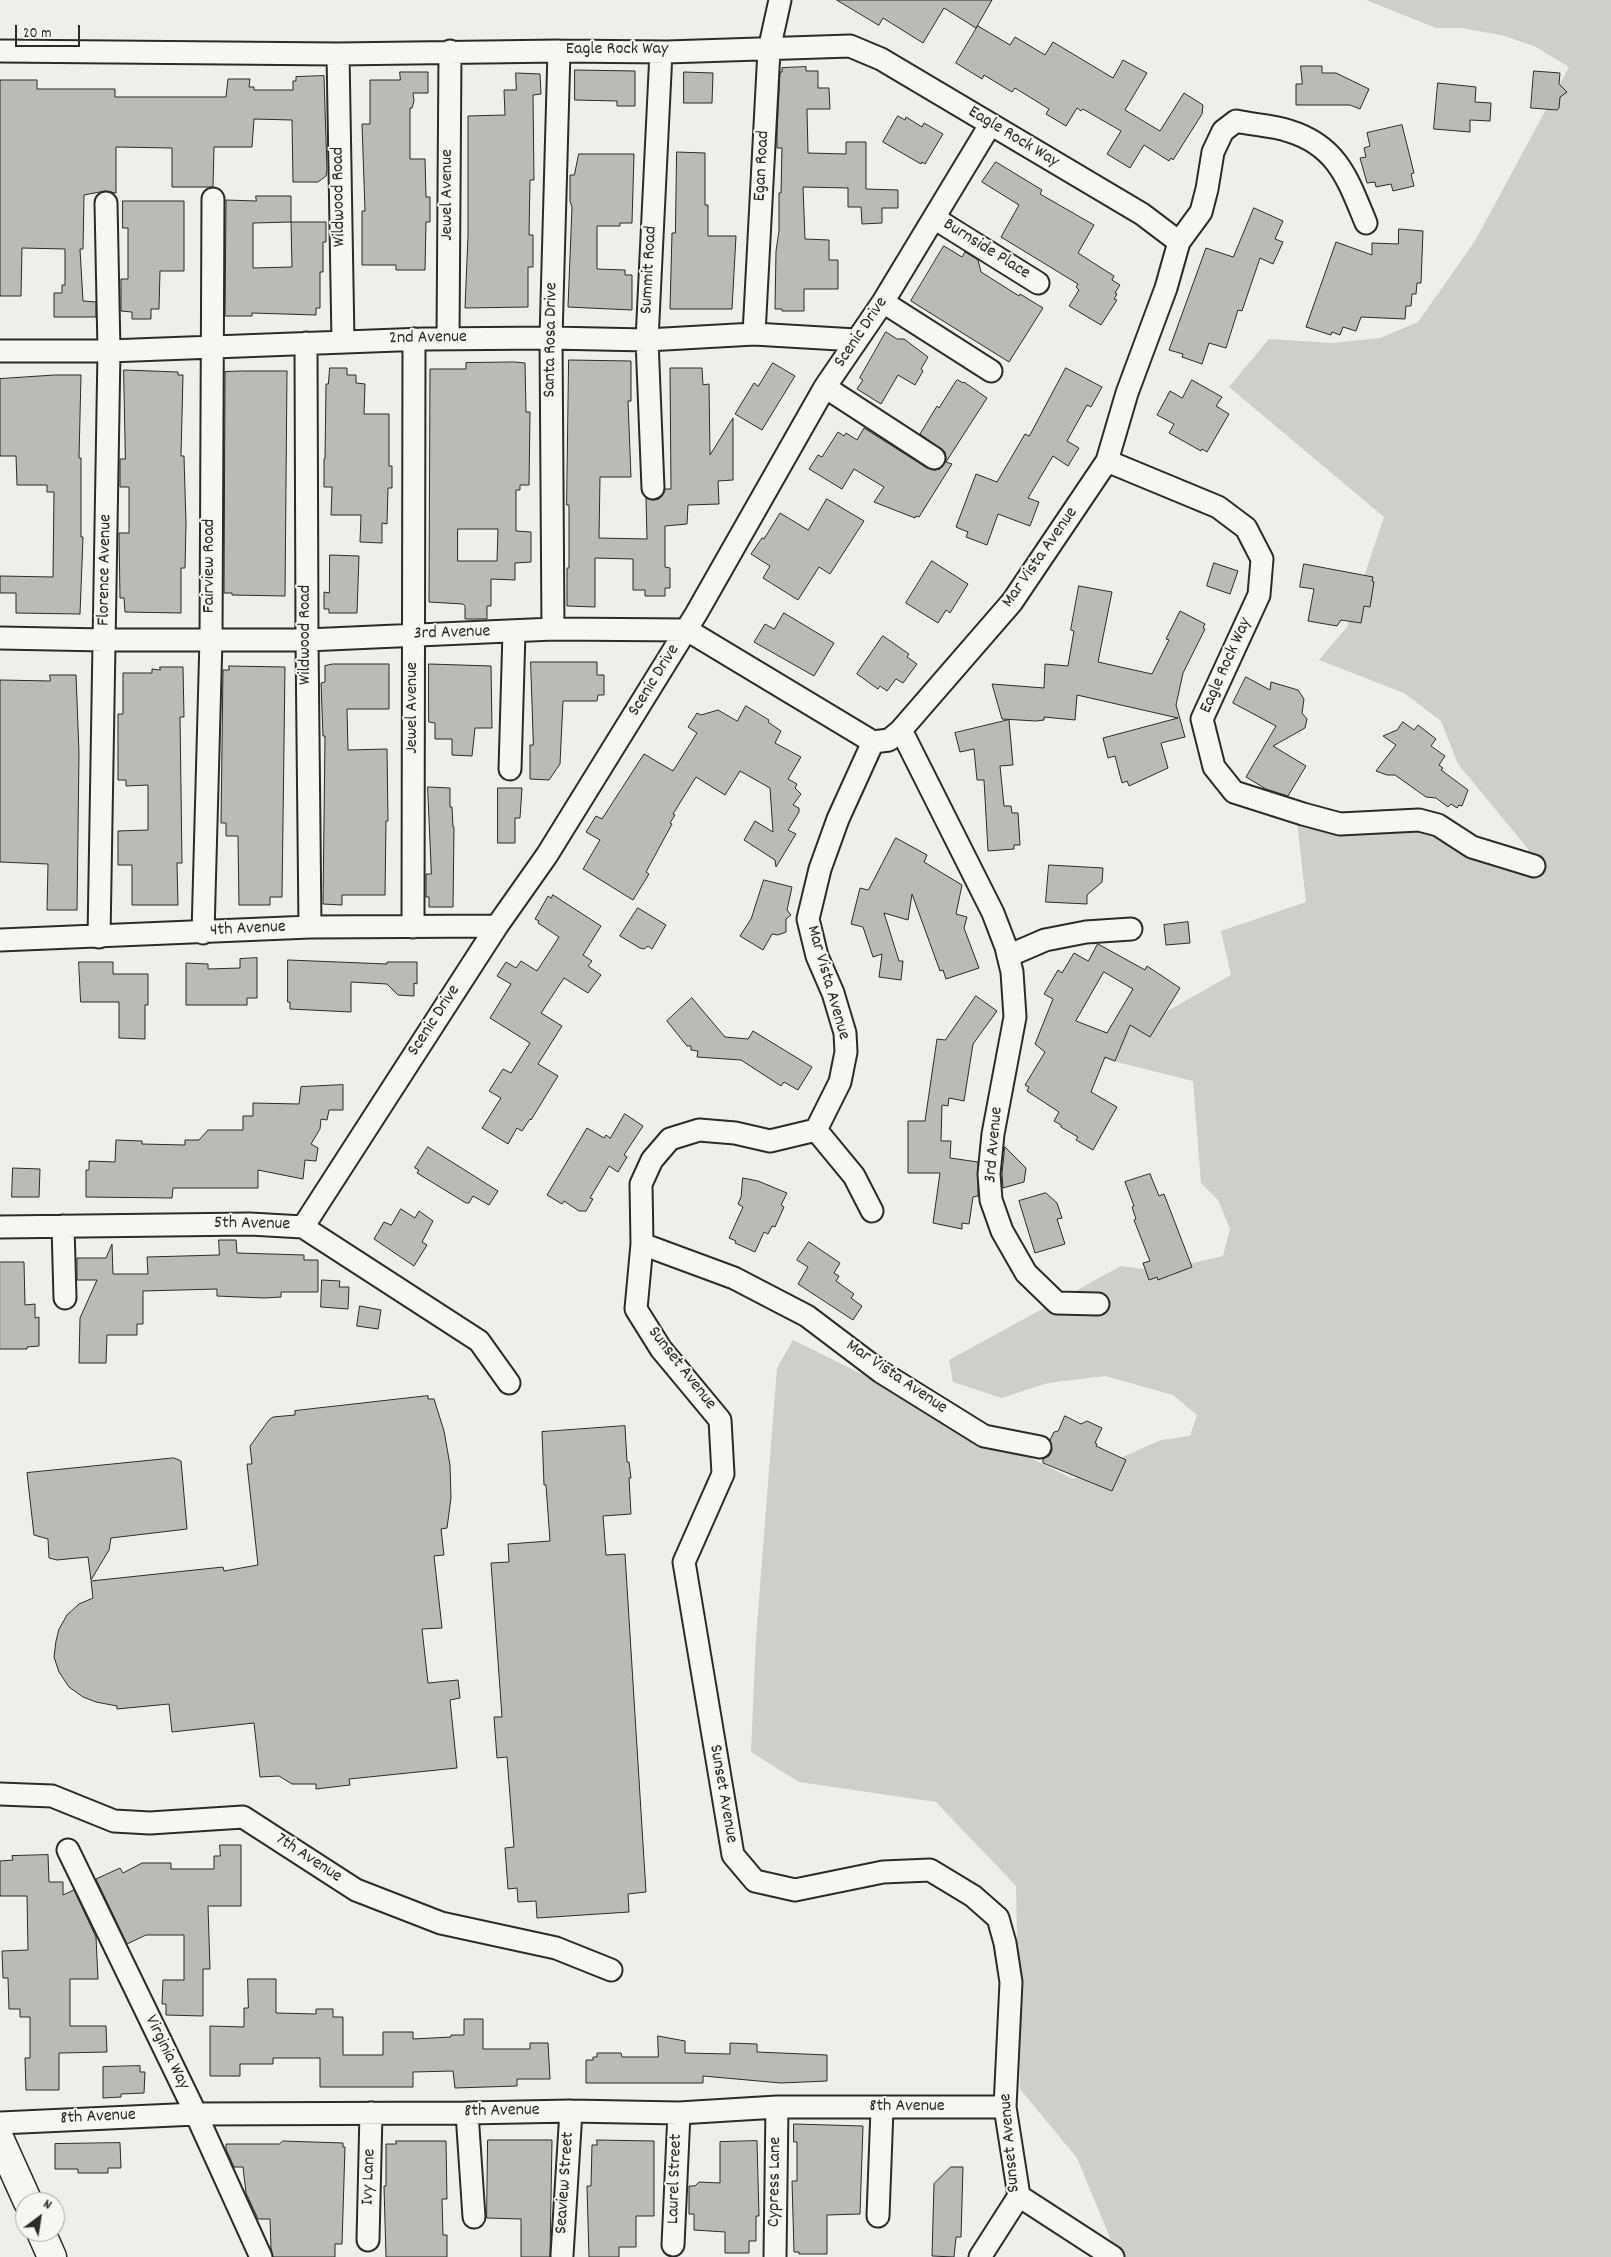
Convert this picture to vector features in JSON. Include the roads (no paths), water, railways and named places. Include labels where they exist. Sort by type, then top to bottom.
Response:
[{"type":"highway","points":[[0,2140],[23,2192]]},
{"type":"highway","points":[[45,2242],[52,2257]]},
{"type":"street","name":"Egan Road","points":[[754,334],[769,50],[780,0]]},
{"type":"street","name":"Eagle Rock Way","points":[[0,51],[338,54],[559,50],[661,52],[850,46],[881,59],[1142,214],[1180,242]]},
{"type":"street","name":"Santa Rosa Drive","points":[[553,629],[551,338],[559,50]]},
{"type":"street","name":"Jewel Avenue","points":[[448,339],[450,51]]},
{"type":"street","name":"Summit Road","points":[[653,488],[647,340],[661,52]]},
{"type":"street","name":"Wildwood Road","points":[[338,54],[343,341]]},
{"type":"street","name":"Mar Vista Avenue","points":[[816,1130],[840,1082],[846,1052],[842,1025],[833,993],[817,956],[808,919],[820,869],[838,819],[873,742],[889,740],[901,730],[1012,602],[1107,461],[1127,393],[1166,288],[1180,242],[1200,212],[1207,189],[1213,152],[1223,131],[1236,121],[1289,131],[1325,148],[1338,164],[1352,188],[1366,223]]},
{"type":"street","name":"Scenic Drive","points":[[303,1226],[497,926],[546,855],[687,630],[826,387],[883,302],[990,125]]},
{"type":"street","name":"Fairview Road","points":[[203,933],[211,639],[214,198]]},
{"type":"street","name":"Florence Avenue","points":[[99,937],[109,351],[106,203]]},
{"type":"street","name":"Burnside Place","points":[[934,218],[1038,282]]},
{"type":"street","points":[[883,302],[991,371]]},
{"type":"street","name":"2nd Avenue","points":[[0,351],[109,351],[414,339],[551,338],[647,340],[754,334],[856,340]]},
{"type":"street","name":"Jewel Avenue","points":[[413,927],[414,339]]},
{"type":"street","name":"Wildwood Road","points":[[306,343],[306,640],[310,927]]},
{"type":"street","points":[[826,387],[934,458]]},
{"type":"street","name":"Eagle Rock Way","points":[[1107,461],[1218,508],[1246,528],[1262,559],[1259,595],[1202,719],[1214,767],[1234,792],[1340,824],[1419,820],[1438,825],[1472,847],[1534,866]]},
{"type":"street","name":"3rd Avenue","points":[[0,638],[306,640],[553,629],[687,630]]},
{"type":"street","points":[[687,630],[873,742]]},
{"type":"street","points":[[510,769],[514,632]]},
{"type":"street","name":"3rd Avenue","points":[[901,730],[993,913],[1012,972],[1015,1017],[993,1134],[989,1174],[991,1200],[1002,1231],[1026,1273],[1057,1303],[1098,1304]]},
{"type":"street","name":"4th Avenue","points":[[0,940],[203,933],[310,927],[497,926]]},
{"type":"street","points":[[1008,956],[1045,940],[1086,932],[1131,928]]},
{"type":"street","points":[[642,1244],[642,1184],[652,1160],[670,1139],[699,1130],[735,1133],[770,1140],[816,1130],[854,1176],[872,1210]]},
{"type":"street","name":"5th Avenue","points":[[0,1227],[250,1224],[303,1226],[479,1341],[509,1383]]},
{"type":"street","points":[[62,1226],[64,1298]]},
{"type":"street","name":"Mar Vista Avenue","points":[[642,1244],[734,1278],[807,1316],[881,1372],[984,1436],[1040,1447]]},
{"type":"street","name":"Sunset Avenue","points":[[642,1244],[636,1310],[661,1349],[720,1420],[724,1474],[684,1562],[733,1855],[755,1882],[795,1890],[883,1872],[930,1870],[973,1896],[998,1918],[1005,1943],[1010,1982],[1005,2107],[1019,2196],[980,2257]]},
{"type":"street","name":"7th Avenue","points":[[0,1794],[52,1796],[114,1821],[150,1823],[243,1817],[356,1890],[441,1923],[556,1948],[611,1970]]},
{"type":"street","name":"Virginia Way","points":[[68,1850],[196,2114],[261,2257]]},
{"type":"street","name":"8th Avenue","points":[[0,2123],[196,2114],[467,2114],[571,2110],[679,2113],[777,2107],[882,2109],[1005,2107]]},
{"type":"street","name":"Cypress Lane","points":[[775,2257],[777,2107]]},
{"type":"street","points":[[878,2216],[882,2109]]},
{"type":"street","name":"Seaview Street","points":[[562,2255],[571,2110]]},
{"type":"street","name":"Ivy Lane","points":[[368,2240],[372,2113]]},
{"type":"street","name":"Laurel Street","points":[[673,2244],[679,2113]]},
{"type":"street","points":[[467,2114],[474,2217]]},
{"type":"street","points":[[1019,2196],[1113,2257]]}]
